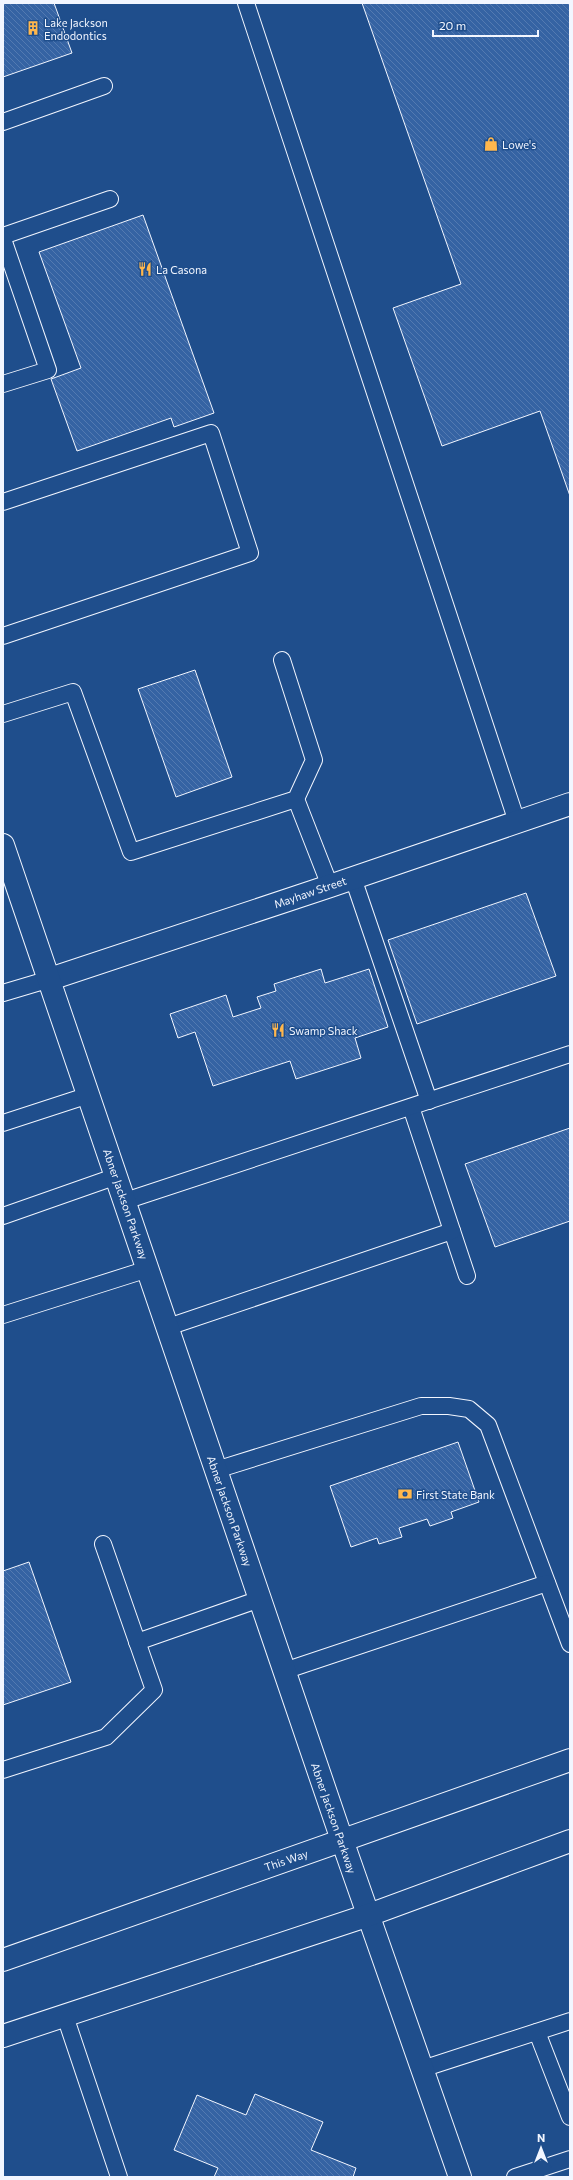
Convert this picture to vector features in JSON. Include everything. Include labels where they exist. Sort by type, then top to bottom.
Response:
[{"type":"street","name":"Mayhaw Street","points":[[50,979],[570,804]]},
{"type":"street","name":"Abner Jackson Parkway","points":[[3,845],[50,979],[284,1671],[460,2177]]},
{"type":"street","name":"This Way","points":[[3,1960],[570,1760]]},
{"type":"street","points":[[3,2036],[369,1915],[570,1841]]},
{"type":"lane","points":[[246,3],[517,822]]},
{"type":"lane","points":[[3,122],[104,86]]},
{"type":"lane","points":[[3,236],[110,199]]},
{"type":"lane","points":[[3,239],[48,370],[3,384]]},
{"type":"lane","points":[[3,502],[211,433],[250,553],[3,636]]},
{"type":"lane","points":[[282,660],[314,760],[296,799],[330,886]]},
{"type":"lane","points":[[3,714],[73,692],[131,852],[296,799]]},
{"type":"lane","points":[[353,878],[429,1101]]},
{"type":"lane","points":[[3,993],[50,979]]},
{"type":"lane","points":[[125,1201],[570,1054]]},
{"type":"lane","points":[[3,1123],[89,1095]]},
{"type":"lane","points":[[411,1107],[467,1276]]},
{"type":"lane","points":[[3,1216],[117,1176]]},
{"type":"lane","points":[[168,1327],[452,1231]]},
{"type":"lane","points":[[3,1315],[148,1269]]},
{"type":"lane","points":[[216,1470],[421,1406],[448,1406],[469,1409],[488,1425],[570,1644]]},
{"type":"lane","points":[[3,1770],[106,1736],[154,1690],[103,1544]]},
{"type":"lane","points":[[284,1671],[547,1583]]},
{"type":"lane","points":[[137,1642],[260,1599]]},
{"type":"lane","points":[[65,2016],[119,2177]]},
{"type":"lane","points":[[422,2069],[570,2021]]},
{"type":"lane","points":[[537,2032],[570,2117]]},
{"type":"lane","points":[[515,2177],[570,2159]]},
{"type":"building","name":"Lake Jackson Endodontics","points":[[3,3],[54,3],[72,53],[3,77]]},
{"type":"building","name":"Lowe's","points":[[362,3],[570,3],[570,496],[540,411],[442,446],[393,308],[461,284]]},
{"type":"building","points":[[143,215],[214,413],[174,427],[171,418],[77,451],[51,379],[81,368],[39,252]]},
{"type":"building","points":[[195,670],[232,777],[176,797],[138,689]]},
{"type":"building","points":[[526,893],[556,976],[417,1024],[388,940]]},
{"type":"building","name":"Swamp Shack","points":[[321,969],[325,983],[369,969],[388,1027],[355,1038],[361,1058],[296,1079],[290,1061],[213,1086],[195,1032],[178,1038],[170,1014],[226,995],[233,1017],[261,1008],[257,997],[276,991],[274,984]]},
{"type":"building","points":[[570,1128],[570,1221],[495,1247],[465,1164]]},
{"type":"building","name":"First State Bank","points":[[458,1442],[479,1502],[451,1512],[453,1518],[430,1526],[427,1519],[399,1528],[402,1537],[379,1544],[377,1538],[351,1547],[330,1486]]},
{"type":"building","points":[[29,1562],[71,1682],[3,1705],[3,1571]]},
{"type":"building","points":[[255,2094],[323,2122],[311,2150],[356,2168],[353,2177],[214,2177],[218,2168],[174,2150],[197,2095],[246,2115]]},
{"type":"place","name":"Lake Jackson Endodontics","points":[[33,28]]},
{"type":"place","name":"Lowe's","points":[[491,144]]},
{"type":"place","name":"La Casona","points":[[145,269]]},
{"type":"place","name":"Swamp Shack","points":[[278,1030]]},
{"type":"place","name":"First State Bank","points":[[405,1494]]}]
